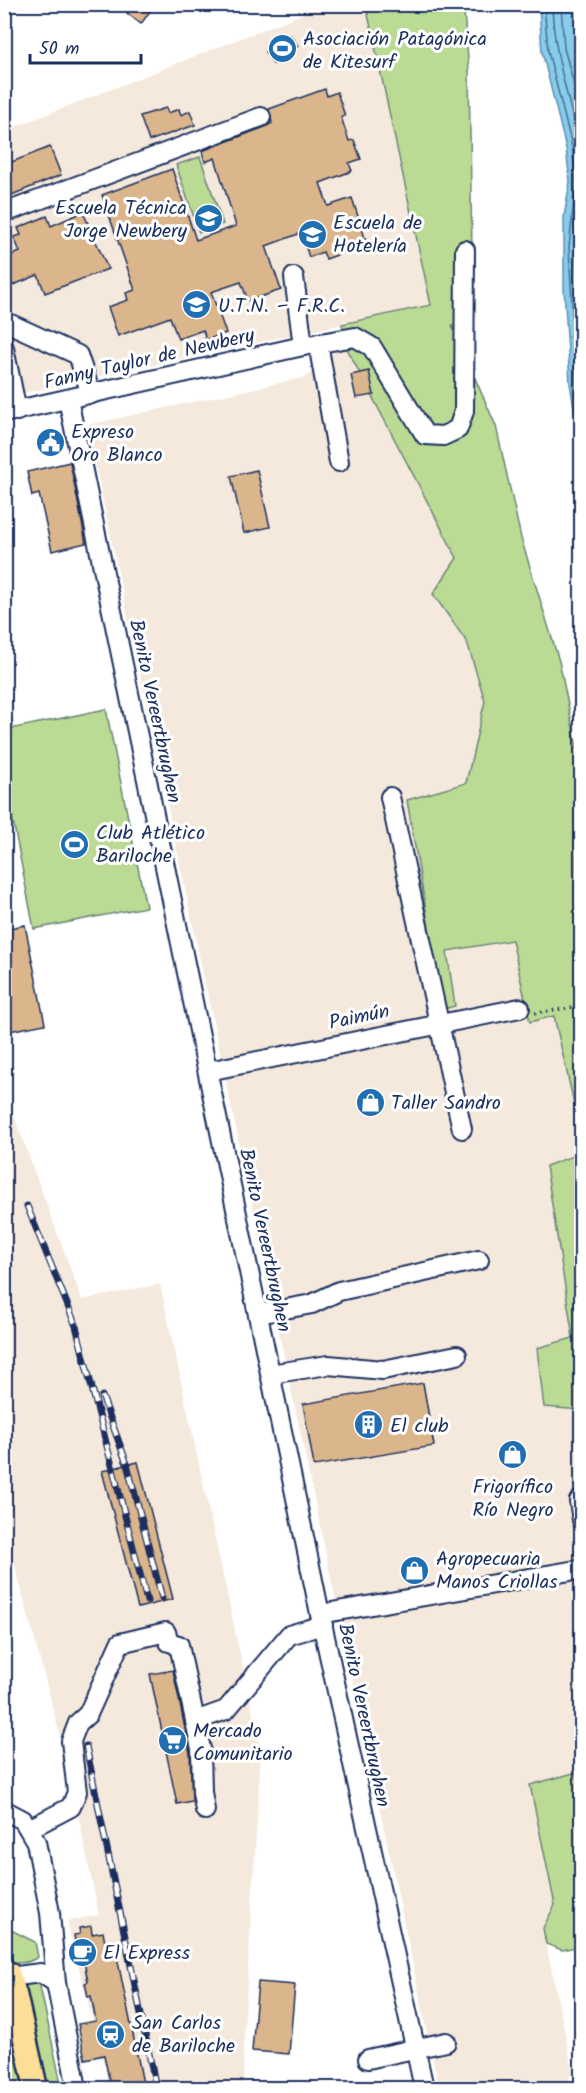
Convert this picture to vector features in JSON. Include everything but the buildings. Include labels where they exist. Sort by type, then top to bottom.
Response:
[{"type":"main road","points":[[6,1972],[36,2088]]},
{"type":"street","points":[[4,213],[261,117]]},
{"type":"street","name":"Fanny Taylor de Newbery","points":[[11,412],[355,337],[372,347],[425,435],[443,436],[458,429],[464,411],[465,250]]},
{"type":"street","points":[[294,277],[339,462]]},
{"type":"street","points":[[4,321],[78,355],[91,394]]},
{"type":"street","points":[[4,348],[11,412]]},
{"type":"street","name":"Benito Vereertbrughen","points":[[68,399],[270,1374],[424,2088]]},
{"type":"street","points":[[390,797],[462,1129]]},
{"type":"street","name":"Paimún","points":[[208,1071],[514,1009]]},
{"type":"street","points":[[258,1314],[312,1304],[339,1291],[479,1260]]},
{"type":"street","points":[[270,1374],[328,1365],[383,1370],[457,1355]]},
{"type":"street","points":[[579,1501],[582,1520]]},
{"type":"street","points":[[195,1721],[226,1710],[289,1635],[322,1620],[582,1569]]},
{"type":"street","points":[[29,1829],[70,1807],[77,1792],[71,1741],[78,1723],[88,1714],[120,1643],[166,1632],[169,1642],[179,1645],[201,1749],[202,1792],[205,1810]]},
{"type":"street","points":[[4,1810],[23,1820],[36,1842],[50,1913],[56,1983],[77,2088]]},
{"type":"street","points":[[6,1972],[41,1974],[56,1983]]},
{"type":"street","points":[[368,2059],[446,2042]]},
{"type":"path","points":[[514,1009],[509,1016],[582,1006]]},
{"type":"shaded area","name":"Escuela Técnica Jorge Newbery","points":[[325,5],[366,5],[431,305],[5,397],[5,131]]},
{"type":"shaded area","points":[[344,343],[457,559],[433,594],[467,642],[485,701],[466,783],[408,800],[443,1009],[455,1006],[447,951],[512,940],[530,1022],[554,1015],[581,1134],[581,1153],[546,1166],[573,1338],[537,1348],[544,1407],[582,1410],[581,1771],[530,1786],[555,1905],[543,1929],[573,2072],[563,2088],[439,2088],[87,425],[306,377]]},
{"type":"shaded area","points":[[4,1089],[82,1300],[160,1284],[261,1751],[243,2051],[244,2088],[110,2088],[67,1921],[99,1915],[67,1762],[5,1528]]},
{"type":"green space","points":[[366,5],[460,5],[464,12],[469,70],[473,315],[452,326],[496,426],[521,538],[559,661],[581,767],[577,861],[579,970],[582,979],[581,1134],[554,1016],[530,1022],[512,940],[447,951],[455,1006],[443,1009],[407,800],[466,783],[485,701],[467,642],[433,594],[457,558],[344,343],[342,324],[431,305]]},
{"type":"green space","points":[[200,157],[223,224],[199,232],[176,165]]},
{"type":"green space","name":"Club Atlético Bariloche","points":[[106,709],[146,907],[34,929],[5,780],[5,730]]},
{"type":"green space","points":[[582,1153],[581,1410],[544,1407],[537,1348],[573,1338],[546,1166]]},
{"type":"green space","points":[[581,1771],[581,1946],[562,1950],[546,1944],[543,1928],[555,1905],[530,1785]]},
{"type":"green space","points":[[4,1912],[9,1929],[35,1942],[38,1957],[19,1963],[12,1961],[5,1941]]},
{"type":"green space","points":[[39,1982],[62,2088],[46,2088],[24,1985]]},
{"type":"green space","points":[[5,1990],[25,2088],[5,2088]]},
{"type":"water","points":[[539,5],[581,5],[581,451],[570,383],[564,289],[564,217],[570,182],[566,148],[542,52]]},
{"type":"railway","points":[[27,1206],[76,1326],[147,1601]]},
{"type":"railway","points":[[102,1396],[127,1464],[162,1598]]},
{"type":"railway","points":[[86,1746],[156,2088]]},
{"type":"place","name":"Asociación Patagónica de Kitesurf","points":[[282,49]]},
{"type":"place","name":"Escuela Técnica Jorge Newbery","points":[[208,218]]},
{"type":"place","name":"Escuela de Hotelería","points":[[312,234]]},
{"type":"place","name":"U.T.N. – F.R.C.","points":[[197,305]]},
{"type":"place","name":"Expreso Oro Blanco","points":[[50,443]]},
{"type":"place","name":"Club Atlético Bariloche","points":[[75,844]]},
{"type":"place","name":"Taller Sandro","points":[[370,1102]]},
{"type":"place","name":"El club","points":[[369,1425]]},
{"type":"place","name":"Frigorífico Río Negro","points":[[513,1455]]},
{"type":"place","name":"Agropecuaria Manos Criollas","points":[[415,1570]]},
{"type":"place","name":"Mercado Comunitario","points":[[172,1741]]},
{"type":"place","name":"El Express","points":[[82,1952]]},
{"type":"place","name":"San Carlos de Bariloche","points":[[111,2034]]}]
